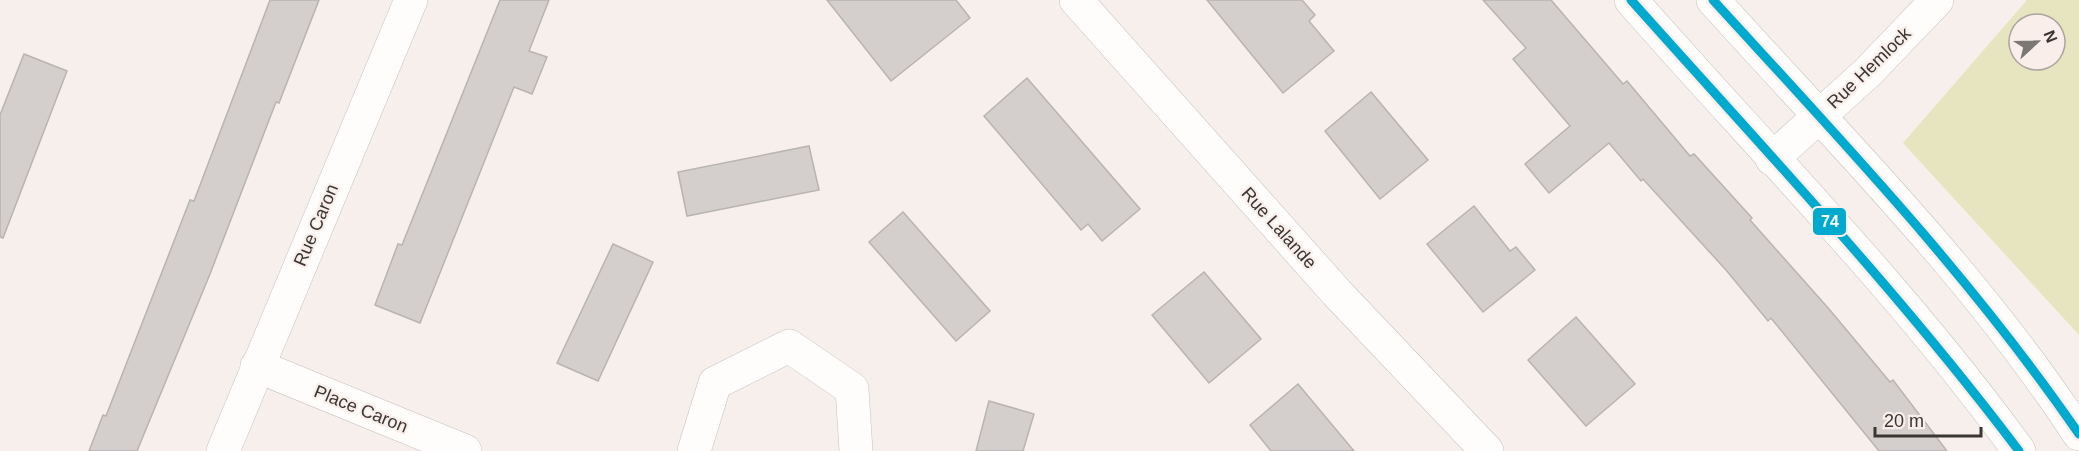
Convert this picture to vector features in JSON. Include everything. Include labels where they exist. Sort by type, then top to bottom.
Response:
[{"type":"street","name":"Rue Caron","points":[[223,451],[411,0]]},
{"type":"street","name":"Rue Lalande","points":[[1076,0],[1337,293],[1487,451]]},
{"type":"street","points":[[1630,0],[1926,334],[2019,451]]},
{"type":"street","points":[[1713,0],[1983,302],[2026,357],[2079,434]]},
{"type":"street","name":"Rue Hemlock","points":[[1772,159],[1868,72],[1937,0]]},
{"type":"street","points":[[694,451],[715,383],[789,346],[852,389],[856,451]]},
{"type":"street","name":"Place Caron","points":[[257,366],[465,451]]},
{"type":"green space","points":[[2027,0],[2079,0],[2079,335],[1903,143],[2007,23],[2007,72],[2067,72],[2067,12],[2017,12]]},
{"type":"building","points":[[270,0],[319,0],[137,451],[89,451],[103,415],[106,416],[190,200],[194,201]]},
{"type":"building","points":[[500,0],[549,0],[529,51],[547,57],[532,94],[514,87],[420,323],[375,305],[398,244],[402,245]]},
{"type":"building","points":[[827,0],[956,0],[970,18],[891,81]]},
{"type":"building","points":[[1207,0],[1302,0],[1315,15],[1309,21],[1334,51],[1283,93]]},
{"type":"building","points":[[1483,0],[1551,0],[1623,84],[1627,81],[1690,156],[1694,154],[1752,218],[1750,220],[1890,382],[1893,380],[1947,451],[1879,451],[1771,318],[1768,321],[1726,270],[1643,179],[1641,181],[1609,143],[1549,193],[1525,164],[1570,126],[1513,59],[1526,48]]},
{"type":"building","points":[[24,54],[67,71],[3,238],[0,237],[0,115]]},
{"type":"building","points":[[1027,78],[1140,209],[1102,241],[1088,224],[1081,230],[984,116]]},
{"type":"building","points":[[1371,92],[1428,160],[1380,199],[1325,131]]},
{"type":"building","points":[[809,146],[819,190],[687,216],[678,172]]},
{"type":"building","points":[[1474,206],[1510,251],[1516,247],[1535,270],[1483,312],[1427,244]]},
{"type":"building","points":[[903,212],[990,311],[956,341],[869,242]]},
{"type":"building","points":[[613,244],[653,262],[598,381],[557,363]]},
{"type":"building","points":[[1204,272],[1261,339],[1209,383],[1152,315]]},
{"type":"building","points":[[1576,317],[1635,384],[1586,426],[1528,360]]},
{"type":"building","points":[[1298,384],[1354,451],[1271,451],[1250,425]]},
{"type":"building","points":[[989,401],[1034,414],[1023,451],[976,451]]},
{"type":"transit line","name":"74","points":[[1631,0],[1878,277],[2019,451]]},
{"type":"transit line","name":"74","points":[[1713,0],[1904,211],[2038,376],[2079,434]]}]
